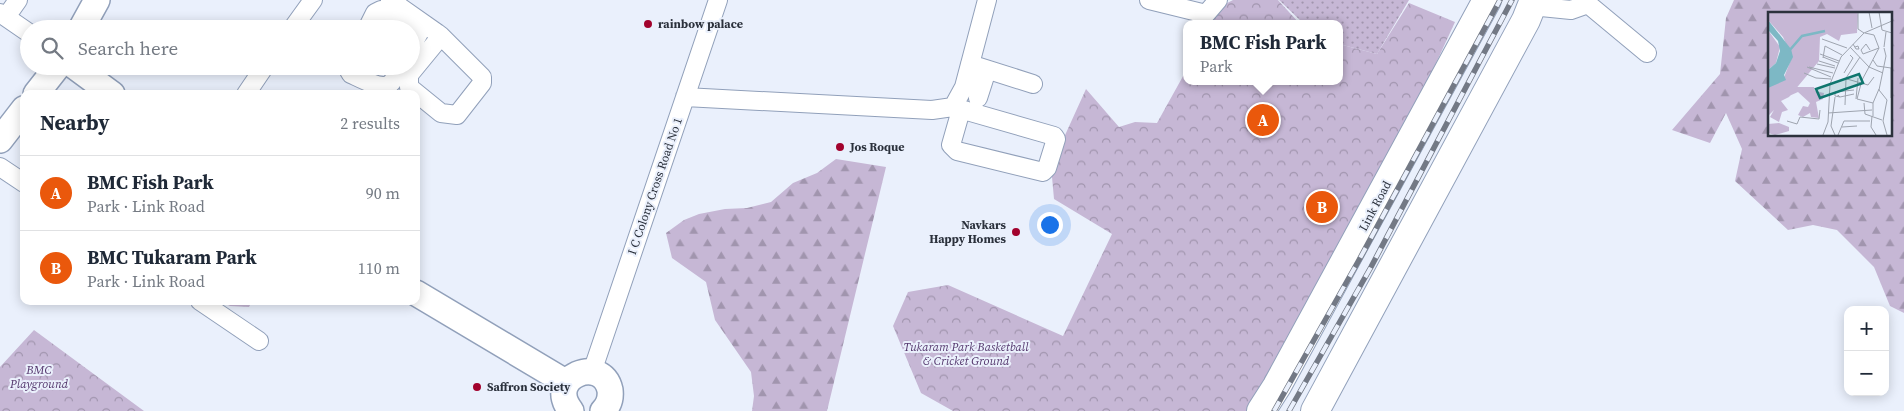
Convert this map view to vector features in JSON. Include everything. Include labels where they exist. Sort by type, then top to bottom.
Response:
[{"type":"main road","name":"Link Road","points":[[1261,411],[1277,386],[1487,0]]},
{"type":"main road","points":[[1315,411],[1526,20],[1532,3]]},
{"type":"street","points":[[18,0],[3,15],[20,27]]},
{"type":"street","points":[[86,20],[98,0]]},
{"type":"street","points":[[298,20],[312,0]]},
{"type":"street","points":[[390,0],[406,20]]},
{"type":"street","name":"I C Colony Cross Road No 1","points":[[592,372],[718,0]]},
{"type":"street","points":[[685,97],[932,110],[957,108],[1054,136],[1056,139],[1043,172],[957,151],[951,145],[957,108],[988,0]]},
{"type":"street","points":[[1149,0],[1206,14],[1218,0]]},
{"type":"street","points":[[1532,3],[1572,10],[1588,4],[1646,53]]},
{"type":"street","points":[[371,20],[375,12],[381,10],[396,20]]},
{"type":"street","points":[[420,34],[441,36],[482,77],[482,83],[457,115],[441,113],[420,96]]},
{"type":"street","points":[[420,62],[441,36]]},
{"type":"street","points":[[970,64],[1033,84]]},
{"type":"street","points":[[978,98],[987,70]]},
{"type":"street","points":[[39,90],[51,75]]},
{"type":"street","points":[[86,75],[107,90]]},
{"type":"street","points":[[249,90],[259,75]]},
{"type":"street","points":[[353,75],[380,86],[391,83],[395,75]]},
{"type":"street","points":[[409,75],[409,87],[413,90]]},
{"type":"street","points":[[0,140],[20,114]]},
{"type":"street","points":[[0,167],[20,180]]},
{"type":"street","points":[[420,295],[567,383]]},
{"type":"street","points":[[206,305],[259,341]]},
{"type":"street","points":[[571,411],[564,398],[567,383],[578,373],[592,372],[605,380],[609,387],[610,409]]},
{"type":"green space","points":[[1233,0],[1278,0],[1296,20],[1204,20],[1206,14]]},
{"type":"green space","points":[[1279,0],[1409,0],[1377,54],[1343,45],[1343,20],[1300,20]]},
{"type":"green space","points":[[1734,0],[1904,0],[1904,313],[1890,306],[1874,267],[1837,230],[1813,225],[1788,230],[1735,181],[1742,149],[1726,113],[1710,143],[1672,130],[1720,74],[1726,18]]},
{"type":"green space","name":"Tukaram Park Basketball & Cricket Ground","points":[[1409,3],[1455,22],[1374,198],[1247,411],[953,411],[921,393],[893,326],[908,292],[948,285],[1063,336],[1112,234],[1054,199],[1051,166],[1086,89],[1119,127],[1135,122],[1157,123],[1183,76],[1183,85],[1343,85],[1343,45],[1377,54]]},
{"type":"green space","points":[[836,159],[886,167],[827,411],[752,411],[754,396],[751,372],[715,320],[706,282],[672,258],[666,233],[684,220],[699,214],[725,209],[747,208],[771,202],[793,183],[817,173]]},
{"type":"green space","points":[[228,305],[250,305],[249,307]]},
{"type":"green space","name":"BMC Playground","points":[[34,330],[144,411],[0,411],[0,367]]},
{"type":"railway","points":[[1274,411],[1359,260],[1500,0]]},
{"type":"railway","points":[[1289,411],[1371,267],[1512,0]]},
{"type":"place","name":"rainbow palace","points":[[648,24]]},
{"type":"place","name":"BMC Fish Park","points":[[1263,120]]},
{"type":"place","name":"Jos Roque","points":[[840,147]]},
{"type":"place","name":"BMC Tukaram Park","points":[[1322,207]]},
{"type":"place","name":"Navkars Happy Homes","points":[[1016,232]]},
{"type":"place","name":"Saffron Society","points":[[477,387]]}]
